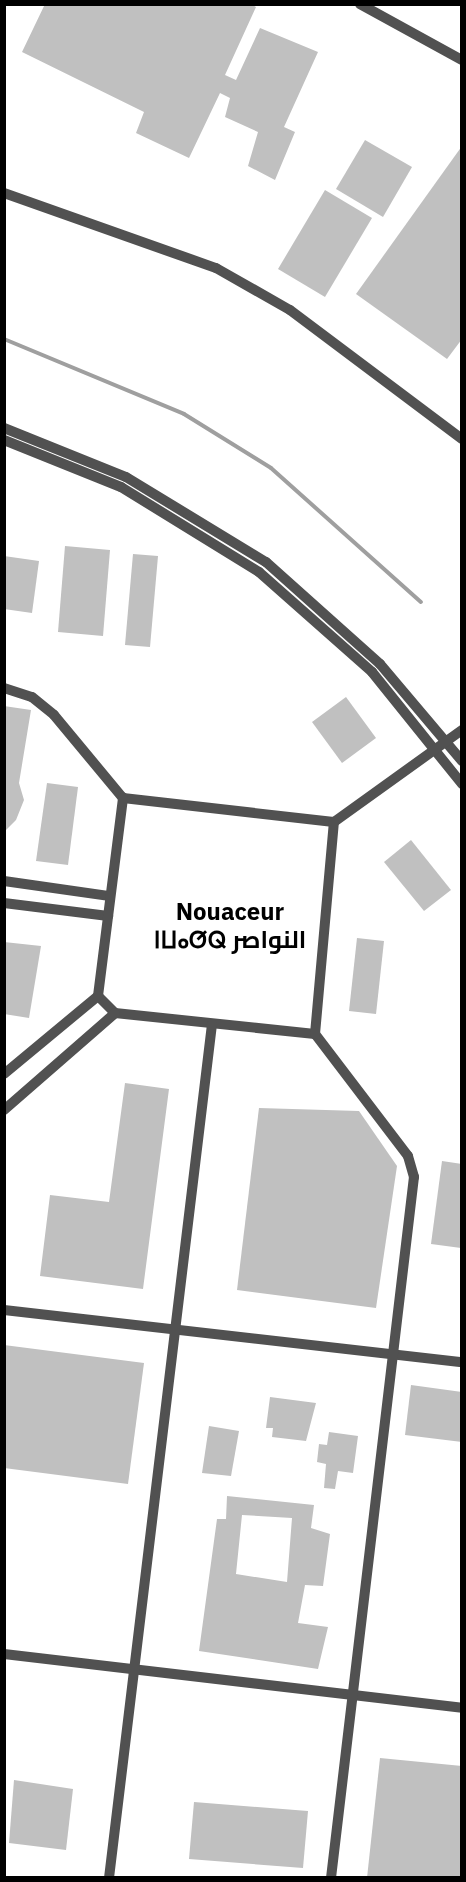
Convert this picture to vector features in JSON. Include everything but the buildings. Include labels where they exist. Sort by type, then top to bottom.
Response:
[{"type":"street","points":[[360,4],[462,60]]},
{"type":"street","points":[[4,193],[216,268],[300,316],[462,439]]},
{"type":"street","points":[[4,428],[89,466],[221,538],[336,636],[442,745],[462,761]]},
{"type":"street","points":[[4,440],[89,466]]},
{"type":"street","points":[[4,688],[32,697],[54,715],[123,798],[334,822],[462,730]]},
{"type":"street","points":[[442,745],[462,784]]},
{"type":"street","points":[[4,1074],[98,996],[123,798]]},
{"type":"street","points":[[331,1878],[354,1696],[390,1353],[413,1166],[315,1034],[334,822]]},
{"type":"street","points":[[4,881],[111,896]]},
{"type":"street","points":[[4,903],[108,916]]},
{"type":"street","points":[[98,996],[115,1013],[315,1034]]},
{"type":"street","points":[[4,1110],[115,1013]]},
{"type":"street","points":[[109,1878],[179,1330],[212,1024]]},
{"type":"street","points":[[4,1310],[462,1362]]},
{"type":"street","points":[[4,1654],[462,1708]]},
{"type":"waterway","points":[[4,339],[184,414],[271,468],[421,602]]},
{"type":"district","name":"Nouaceur ⵏⵡⴰⵚⵕ النواصر","points":[[230,926]]}]
